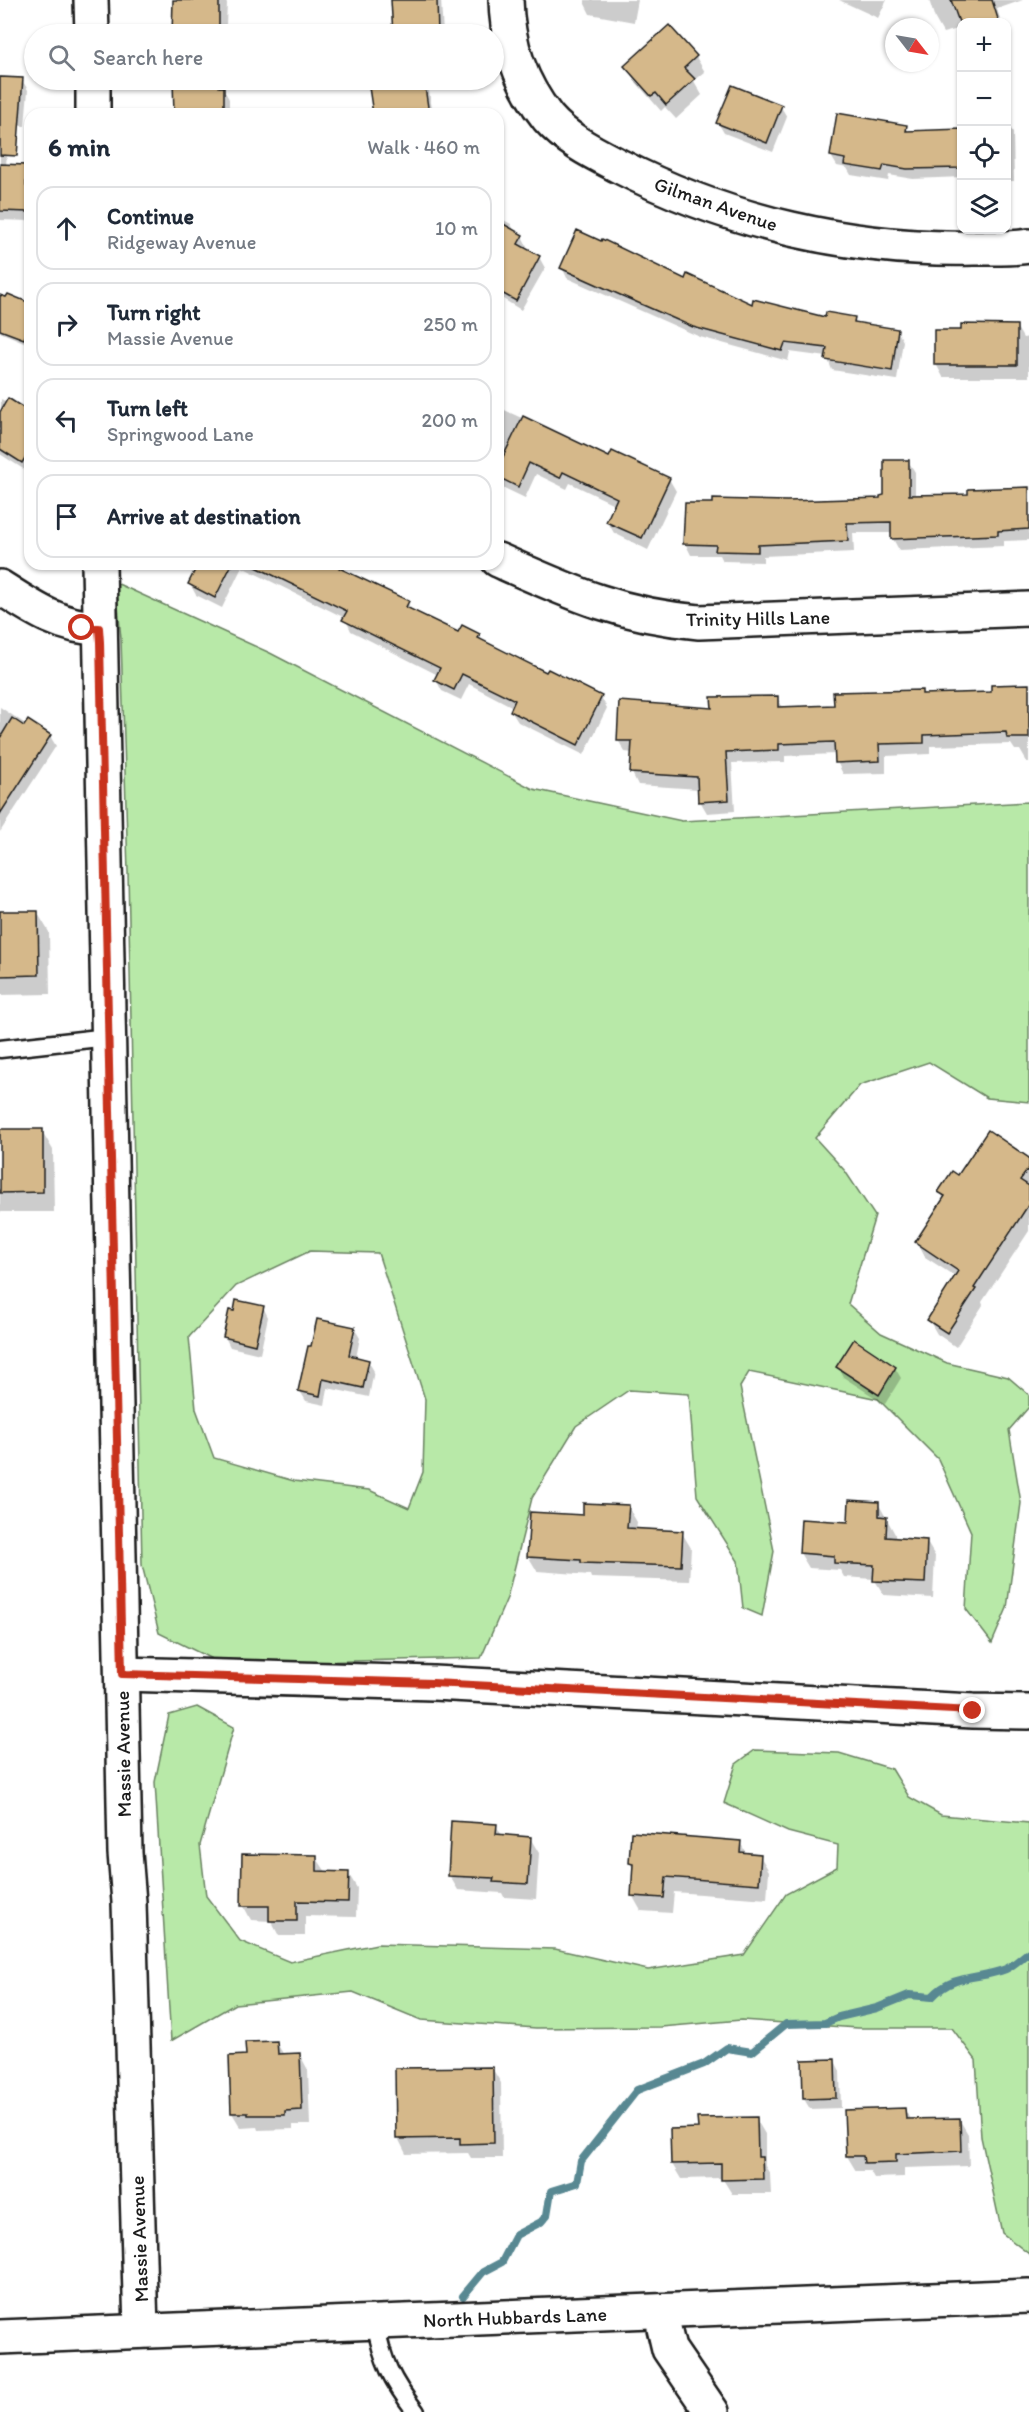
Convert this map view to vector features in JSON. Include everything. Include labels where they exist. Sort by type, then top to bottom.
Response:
[{"type":"street","points":[[91,0],[92,24]]},
{"type":"street","name":"Gilman Avenue","points":[[506,0],[510,41],[523,79],[549,119],[582,146],[644,179],[706,205],[784,228],[871,244],[934,249],[1029,246]]},
{"type":"street","points":[[93,90],[93,108]]},
{"type":"street","name":"Trinity Hills Lane","points":[[504,563],[595,602],[636,614],[699,622],[1029,609]]},
{"type":"street","name":"Massie Avenue","points":[[99,570],[125,1853],[129,1902],[141,2331]]},
{"type":"street","points":[[0,588],[64,624],[99,628]]},
{"type":"street","points":[[122,1674],[433,1683],[1029,1712]]},
{"type":"street","name":"North Hubbards Lane","points":[[0,2337],[1029,2296]]},
{"type":"street","points":[[663,2312],[669,2349],[712,2412]]},
{"type":"lane","points":[[0,1049],[108,1037]]},
{"type":"lane","points":[[375,2322],[380,2347],[395,2384],[416,2412]]},
{"type":"green space","points":[[116,583],[270,653],[533,789],[682,821],[1029,802],[1029,1102],[987,1098],[929,1062],[860,1085],[815,1138],[845,1171],[875,1216],[848,1304],[881,1333],[947,1363],[1008,1377],[1029,1395],[1029,1407],[1009,1430],[1021,1503],[1007,1608],[992,1643],[966,1609],[971,1532],[938,1459],[878,1399],[749,1372],[740,1387],[774,1551],[762,1616],[743,1608],[738,1561],[697,1496],[689,1394],[629,1390],[576,1426],[532,1498],[507,1598],[481,1658],[222,1664],[159,1633],[142,1565],[121,639]],"holes":[[[310,1251],[378,1253],[425,1399],[423,1472],[409,1508],[369,1490],[294,1481],[214,1458],[196,1409],[189,1337],[236,1286]]]},
{"type":"green space","points":[[197,1707],[234,1727],[200,1845],[206,1896],[240,1941],[290,1962],[377,1944],[555,1949],[648,1970],[744,1955],[786,1894],[837,1867],[838,1845],[788,1832],[724,1803],[736,1764],[755,1750],[839,1753],[892,1769],[909,1797],[941,1815],[1029,1823],[1029,2254],[1002,2233],[981,2137],[976,2060],[952,2028],[858,2028],[741,2020],[661,2027],[536,2028],[421,2020],[353,1992],[235,2004],[171,2041],[155,1782],[169,1715]]},
{"type":"building","points":[[173,0],[219,0],[219,24],[172,24]]},
{"type":"building","points":[[391,0],[437,0],[438,24],[392,24]]},
{"type":"building","points":[[951,0],[992,0],[998,18],[958,18]]},
{"type":"building","points":[[669,25],[697,56],[684,68],[695,79],[666,105],[656,93],[651,96],[624,66]]},
{"type":"building","points":[[0,77],[23,78],[17,156],[0,155]]},
{"type":"building","points":[[732,85],[782,105],[767,143],[716,123]]},
{"type":"building","points":[[173,90],[224,90],[224,108],[174,108]]},
{"type":"building","points":[[369,90],[425,90],[428,108],[372,108]]},
{"type":"building","points":[[837,113],[907,125],[906,131],[957,129],[957,168],[907,169],[884,165],[882,171],[844,165],[845,159],[830,156]]},
{"type":"building","points":[[0,164],[24,165],[24,212],[0,211]]},
{"type":"building","points":[[504,224],[523,235],[518,244],[540,256],[516,301],[504,294]]},
{"type":"building","points":[[577,230],[601,241],[602,239],[685,279],[687,274],[752,304],[753,299],[825,317],[826,312],[855,317],[854,322],[898,329],[892,371],[825,360],[827,348],[785,343],[782,351],[693,327],[618,294],[560,268]]},
{"type":"building","points":[[8,294],[24,301],[24,339],[0,330],[0,295],[6,297]]},
{"type":"building","points":[[961,324],[1017,325],[1017,365],[934,365],[934,330],[961,330]]},
{"type":"building","points":[[8,398],[24,408],[24,460],[22,463],[0,449],[0,412]]},
{"type":"building","points":[[523,416],[609,457],[612,451],[670,478],[642,538],[606,522],[617,498],[563,472],[560,478],[529,463],[518,487],[504,480],[504,455]]},
{"type":"building","points":[[884,460],[909,460],[909,495],[968,494],[968,489],[1029,487],[1029,529],[998,531],[998,535],[891,539],[891,522],[847,523],[848,541],[758,545],[758,552],[715,551],[716,545],[683,544],[685,503],[713,503],[713,499],[787,501],[880,498],[884,495]]},
{"type":"building","points":[[195,570],[229,570],[215,598],[188,584]]},
{"type":"building","points":[[262,570],[344,570],[409,601],[406,607],[458,632],[462,625],[480,634],[478,638],[546,672],[548,669],[602,696],[578,745],[510,711],[515,700],[462,674],[454,690],[434,680],[440,668],[342,620],[347,611]]},
{"type":"building","points":[[1029,684],[1029,738],[1007,738],[1006,732],[924,735],[924,743],[879,744],[880,761],[835,763],[834,742],[779,744],[779,750],[726,752],[729,800],[698,802],[697,777],[630,773],[632,741],[617,741],[619,701],[712,708],[711,697],[778,696],[778,707],[834,705],[833,692],[922,690],[922,694],[991,692],[991,685]]},
{"type":"building","points":[[12,718],[24,726],[28,720],[51,735],[0,814],[0,738]]},
{"type":"building","points":[[0,911],[38,911],[39,975],[0,976]]},
{"type":"building","points":[[0,1129],[43,1129],[43,1192],[0,1193]]},
{"type":"building","points":[[988,1130],[1029,1158],[1029,1168],[1020,1180],[1029,1186],[1029,1204],[947,1333],[927,1320],[958,1271],[915,1242],[945,1196],[938,1192],[952,1171],[958,1175]]},
{"type":"building","points":[[236,1300],[264,1306],[255,1345],[223,1337],[229,1310],[234,1311]]},
{"type":"building","points":[[317,1319],[355,1327],[349,1355],[369,1360],[363,1388],[323,1379],[320,1396],[298,1391],[308,1346],[311,1346]]},
{"type":"building","points":[[854,1339],[896,1367],[879,1395],[836,1367]]},
{"type":"building","points":[[849,1500],[879,1502],[879,1516],[887,1517],[886,1537],[927,1540],[925,1583],[873,1581],[874,1565],[834,1563],[834,1556],[799,1553],[801,1519],[848,1522]]},
{"type":"building","points":[[583,1503],[629,1505],[627,1528],[683,1531],[681,1566],[581,1563],[581,1560],[527,1557],[530,1512],[583,1515]]},
{"type":"building","points":[[451,1821],[497,1824],[496,1834],[531,1837],[528,1884],[493,1882],[494,1878],[448,1876]]},
{"type":"building","points":[[631,1832],[741,1841],[740,1852],[761,1854],[759,1884],[666,1877],[664,1898],[631,1896],[633,1864],[629,1863]]},
{"type":"building","points":[[242,1854],[317,1855],[317,1871],[349,1872],[348,1902],[297,1901],[297,1921],[269,1921],[269,1906],[241,1906]]},
{"type":"building","points":[[277,2041],[278,2054],[300,2053],[302,2110],[285,2111],[285,2115],[231,2113],[229,2056],[246,2055],[245,2042]]},
{"type":"building","points":[[835,2059],[836,2098],[803,2099],[802,2060]]},
{"type":"building","points":[[493,2067],[494,2143],[460,2144],[460,2138],[396,2139],[395,2068]]},
{"type":"building","points":[[905,2108],[906,2119],[960,2118],[961,2151],[896,2154],[896,2162],[864,2163],[863,2156],[846,2156],[844,2110]]},
{"type":"building","points":[[757,2117],[758,2157],[762,2157],[763,2179],[721,2180],[721,2163],[671,2164],[670,2129],[698,2128],[697,2118]]},
{"type":"waterway","points":[[463,2296],[483,2272],[502,2262],[516,2235],[541,2222],[547,2215],[551,2191],[577,2183],[581,2161],[637,2090],[704,2064],[727,2048],[752,2052],[786,2024],[825,2023],[839,2017],[877,2008],[909,1995],[932,1997],[940,1989],[958,1980],[1006,1969],[1029,1952]]},
{"type":"route","points":[[82,628],[99,628],[100,642],[122,1674],[433,1683],[973,1711]]}]
